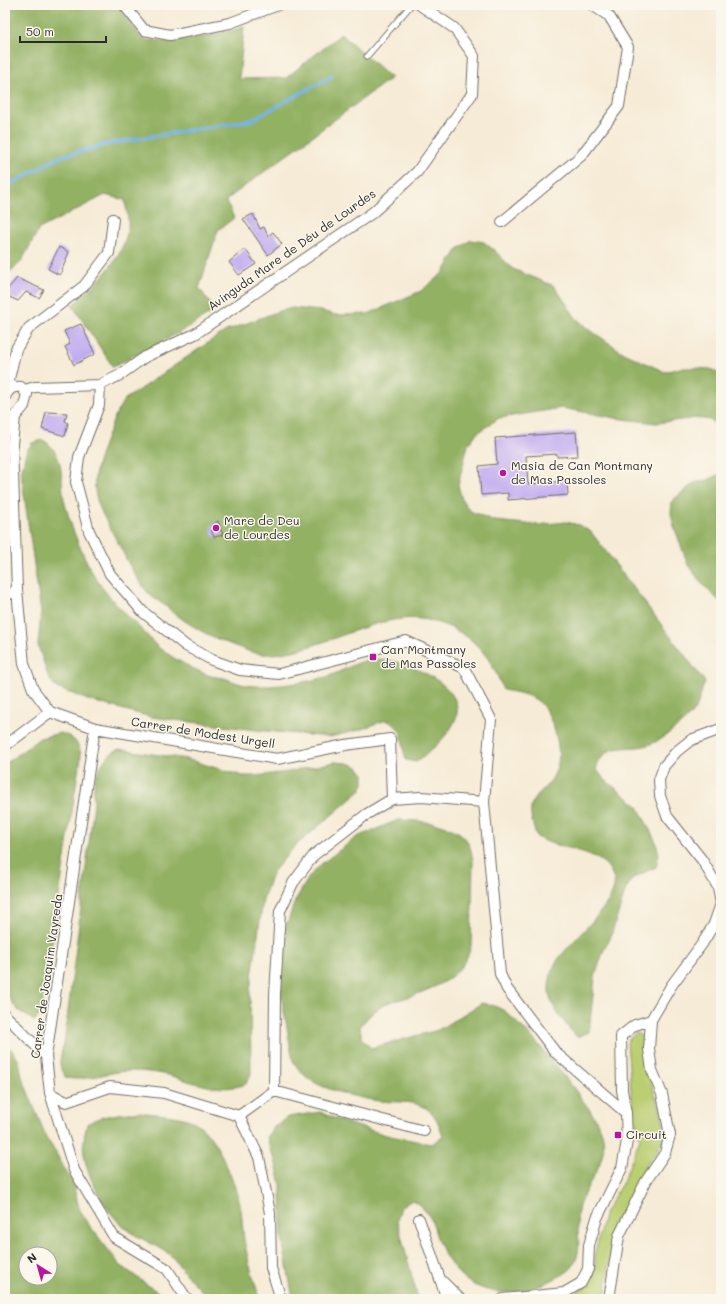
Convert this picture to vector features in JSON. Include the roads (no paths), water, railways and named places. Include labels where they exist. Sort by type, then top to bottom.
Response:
[{"type":"street","points":[[124,5],[144,30],[170,35],[230,23],[278,5]]},
{"type":"street","name":"Avinguda Mare de Déu de Lourdes","points":[[11,388],[21,388],[25,390],[35,387],[100,385],[120,375],[145,357],[195,334],[372,213],[417,172],[472,94],[474,56],[454,28],[420,5]]},
{"type":"street","points":[[502,222],[581,156],[619,106],[628,47],[609,16],[592,5]]},
{"type":"street","points":[[5,397],[11,388],[9,379],[16,349],[29,328],[84,286],[109,253],[113,219]]},
{"type":"street","points":[[100,385],[99,405],[79,457],[76,482],[89,531],[110,574],[143,612],[186,646],[212,660],[240,670],[279,674],[406,641],[464,668],[491,719],[484,802],[500,974],[504,984],[556,1053],[626,1113]]},
{"type":"street","points":[[5,746],[50,712],[33,689],[24,664],[17,590],[16,520],[12,444],[8,416],[24,406],[27,394],[25,390]]},
{"type":"street","points":[[5,596],[17,590]]},
{"type":"street","name":"Carrer de Modest Urgell","points":[[50,712],[95,728],[277,759],[345,745],[390,739],[392,799]]},
{"type":"street","name":"Carrer de Joaquim Vayreda","points":[[95,728],[46,1056],[50,1093],[74,1170],[114,1237],[167,1269],[187,1299]]},
{"type":"street","points":[[609,1299],[620,1236],[646,1182],[665,1153],[670,1134],[662,1094],[652,1070],[649,1049],[651,1020],[671,986],[702,944],[714,924],[721,904],[718,887],[702,860],[667,816],[660,796],[659,780],[664,766],[677,751],[691,740],[721,729]]},
{"type":"street","points":[[274,1091],[275,994],[280,911],[293,883],[314,855],[367,814],[392,799],[421,796],[484,802]]},
{"type":"street","points":[[5,1015],[46,1056]]},
{"type":"street","points":[[503,1299],[564,1292],[580,1283],[588,1270],[589,1245],[597,1218],[622,1168],[627,1141],[626,1113],[622,1090],[621,1036],[634,1025],[651,1020]]},
{"type":"street","points":[[50,1093],[66,1102],[110,1087],[164,1093],[239,1116],[259,1157],[270,1213],[271,1268],[280,1299]]},
{"type":"street","points":[[239,1116],[274,1091]]},
{"type":"street","points":[[274,1091],[424,1131]]},
{"type":"street","points":[[419,1219],[447,1299]]},
{"type":"street","points":[[440,1280],[460,1299]]},
{"type":"lane","points":[[366,56],[411,5]]},
{"type":"lane","points":[[5,521],[16,520]]},
{"type":"waterway","points":[[5,187],[62,156],[112,143],[252,120],[332,76]]},
{"type":"place","name":"Masia de Can Montmany de Mas Passoles","points":[[503,473]]},
{"type":"place","name":"Mare de Deu de Lourdes","points":[[216,528]]},
{"type":"place","name":"Can Montmany de Mas Passoles","points":[[373,657]]},
{"type":"place","name":"Circuit","points":[[618,1135]]}]
